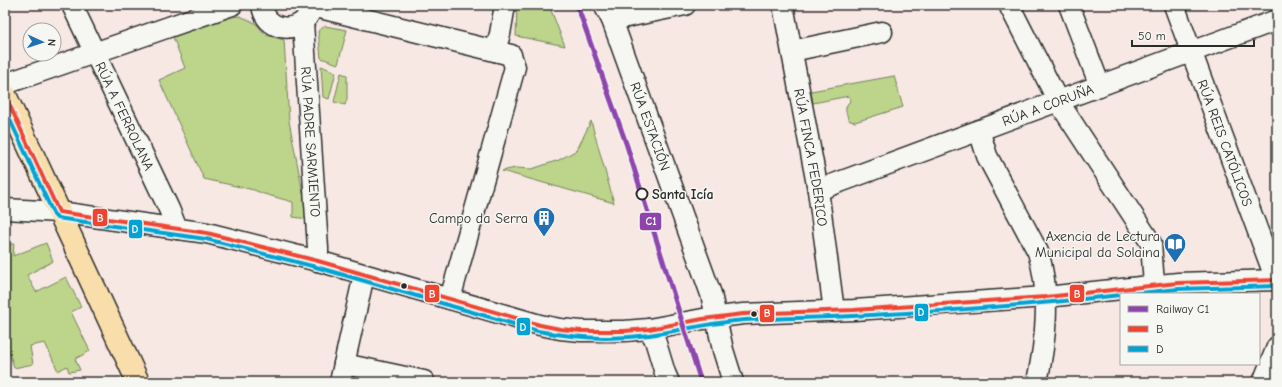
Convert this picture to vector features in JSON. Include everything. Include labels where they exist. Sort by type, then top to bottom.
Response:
[{"type":"main road","points":[[5,95],[138,382]]},
{"type":"street","name":"RÚA A FERROLANA","points":[[72,5],[169,208],[177,229]]},
{"type":"street","points":[[450,299],[515,67],[503,53],[500,34],[505,5]]},
{"type":"street","points":[[608,12],[686,5]]},
{"type":"street","name":"RÚA FINCA FEDERICO","points":[[783,5],[818,190],[834,311]]},
{"type":"street","points":[[1009,5],[1058,101],[1151,243],[1154,285]]},
{"type":"street","points":[[1069,5],[1100,86]]},
{"type":"street","name":"RÚA REIS CATÓLICOS","points":[[1174,5],[1277,280]]},
{"type":"street","points":[[5,84],[229,6],[264,10],[270,22],[286,28],[295,27],[309,11],[503,53]]},
{"type":"street","name":"RÚA PADRE SARMIENTO","points":[[309,11],[318,261]]},
{"type":"street","name":"RÚA ESTACIÓN","points":[[608,12],[708,287],[710,318],[724,350],[733,382]]},
{"type":"street","name":"RÚA A CORUÑA","points":[[818,190],[1277,20]]},
{"type":"street","points":[[792,51],[882,32]]},
{"type":"street","points":[[979,130],[987,156],[1038,252],[1046,297],[1043,352],[1037,382]]},
{"type":"street","points":[[5,209],[59,212],[207,233],[318,261],[540,325],[582,331],[651,328],[743,314],[834,311],[1046,297],[1154,285],[1277,280]]},
{"type":"street","points":[[364,275],[342,373],[424,381]]},
{"type":"street","points":[[651,328],[669,382]]},
{"type":"street","points":[[1263,382],[1277,347]]},
{"type":"green space","points":[[517,5],[549,5],[565,46],[516,36]]},
{"type":"green space","points":[[240,16],[255,23],[266,35],[284,40],[289,121],[308,219],[293,217],[293,202],[254,190],[204,179],[159,80],[185,68],[173,37],[232,17]]},
{"type":"green space","points":[[325,26],[347,30],[338,64],[321,58],[318,31]]},
{"type":"green space","points":[[321,66],[336,72],[329,99],[323,97]]},
{"type":"green space","points":[[341,73],[347,75],[347,99],[345,105],[334,102]]},
{"type":"green space","points":[[894,76],[903,107],[855,122],[850,121],[846,113],[846,106],[850,101],[849,96],[813,103],[811,91]]},
{"type":"green space","points":[[591,121],[614,203],[502,171],[515,168],[532,169],[559,160],[577,150]]},
{"type":"green space","points":[[46,243],[53,261],[27,275],[36,292],[66,277],[81,307],[71,312],[90,351],[75,359],[80,370],[69,372],[67,366],[58,371],[45,343],[30,346],[33,364],[14,368],[9,351],[5,351],[6,244],[14,244],[13,256]]},
{"type":"rail line","name":"C1","points":[[577,5],[627,146],[701,382]]},
{"type":"transit line","name":"B","points":[[5,95],[59,212],[207,233],[318,261],[540,325],[560,329],[581,331],[624,331],[649,329],[703,319],[743,314],[854,310],[1046,297],[1178,283],[1277,280]]},
{"type":"transit line","name":"D","points":[[5,109],[54,215],[57,218],[206,239],[316,267],[538,331],[594,338],[635,337],[745,320],[840,317],[954,310],[1120,295]]},
{"type":"transit line","name":"D","points":[[1140,293],[1178,289],[1277,286]]},
{"type":"place","name":"Santa Icía","points":[[642,194]]},
{"type":"place","name":"Campo da Serra","points":[[544,238]]},
{"type":"place","name":"Axencia de Lectura Municipal da Solaina","points":[[1175,264]]}]
